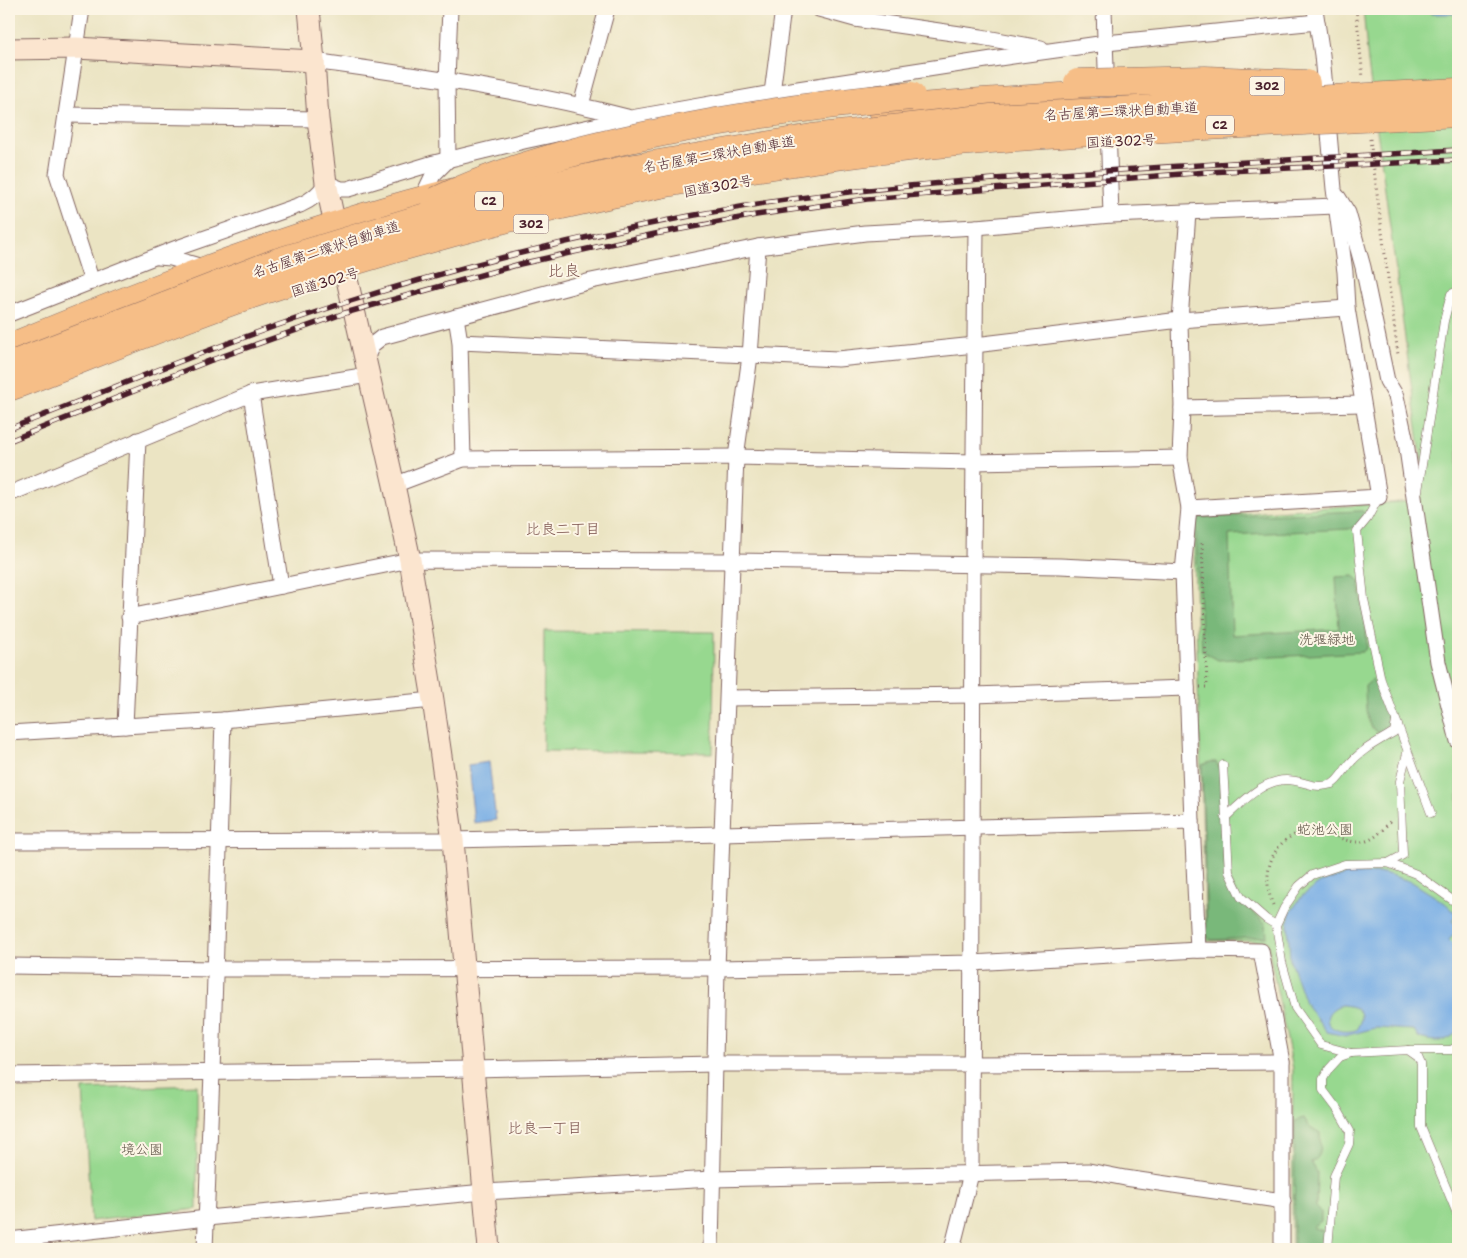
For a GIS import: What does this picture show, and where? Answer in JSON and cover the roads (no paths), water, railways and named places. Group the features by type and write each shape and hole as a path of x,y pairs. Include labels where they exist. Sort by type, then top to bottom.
{"highway":[{"path":"9,348 209,269 335,226 421,200 603,157 744,128 898,108 1077,90 1205,80 1306,84 1458,75"},
{"path":"365,235 492,176 597,146 712,122 842,102 911,96 1077,90"},
{"name":"名古屋第二環状自動車道","path":"9,366 278,262 446,211 638,168 812,138 991,118 1458,92"},
{"name":"名古屋第二環状自動車道","path":"9,387 168,325 330,268 523,215 620,193 720,174 820,158 981,140 1118,130 1458,112"},
{"path":"1331,120 1458,125"},
{"name":"国道302号","path":"9,401 191,328 346,275 524,226 685,191 904,157 1076,144 1458,125"}],"street":[{"path":"82,9 58,174 92,282"},
{"path":"308,9 326,183 410,560 433,700 453,840 489,1249"},
{"path":"421,200 433,175 448,160 447,80 450,9"},
{"path":"582,105 607,9"},
{"path":"772,93 783,9"},
{"path":"819,9 855,19 981,36 1055,50"},
{"path":"1104,9 1111,215"},
{"path":"326,183 341,189 348,189 448,160 524,141 631,118 772,93 1317,13 1347,308 1379,496 1189,508"},
{"path":"9,49 76,48 314,61 447,80 582,105 631,118"},
{"path":"66,115 318,119"},
{"path":"10,315 154,257 300,205 320,193 326,183"},
{"path":"1334,189 1348,213 1363,266 1387,381 1396,396 1406,442 1438,662 1458,741"},
{"path":"367,368 372,345 382,337 591,282 758,247 865,233 976,227 1111,215 1336,206"},
{"path":"1188,213 1180,320 1182,408 1180,458 1189,508 1183,572 1198,950"},
{"path":"952,1249 971,1174 970,1064 976,227"},
{"path":"711,1249 722,834 736,457 750,356 758,247"},
{"path":"154,257 165,256 209,269"},
{"path":"460,342 750,356 838,358 975,345 1180,320 1347,308"},
{"path":"456,317 460,342 463,459"},
{"path":"9,494 251,394 367,368"},
{"path":"251,394 281,586"},
{"path":"1182,408 1362,404"},
{"path":"125,726 138,440"},
{"path":"394,485 463,459 736,457 974,462 1180,458"},
{"path":"129,617 410,560 732,561 1060,566 1183,572"},
{"path":"728,698 1187,688"},
{"path":"9,733 222,720 433,700"},
{"path":"205,1249 222,720"},
{"path":"9,841 453,840 1192,821"},
{"path":"9,966 215,969 718,968 972,963 1198,950 1261,951 1282,1062 1282,1249"},
{"path":"9,1075 715,1064 1282,1062"},
{"path":"9,1240 207,1218 484,1192 712,1179 1089,1171 1283,1201"}],"lane":[{"path":"1415,505 1425,452 1444,321 1451,294 1458,291"},
{"path":"1379,496 1367,519 1357,531 1365,608 1381,680 1431,813"},
{"path":"1225,818 1252,793 1268,785 1285,780 1318,787 1334,783 1351,762 1366,748 1394,732 1396,722"},
{"path":"1388,863 1403,855 1400,780 1407,753"},
{"path":"1223,764 1229,872 1242,897 1266,919 1276,924"},
{"path":"1458,904 1416,874 1388,863 1345,864 1312,876 1299,886 1276,924 1282,962 1295,1008 1321,1045 1351,1052 1451,1050 1458,1046"},
{"path":"1408,1050 1418,1057 1421,1064 1421,1127 1458,1216"},
{"path":"1328,1249 1334,1176 1349,1144 1350,1131 1338,1110 1323,1090 1323,1079 1340,1057 1351,1052"}],"water":[{"path":"1431,9 1458,9 1458,14 1431,14"},
{"path":"489,762 496,820 474,823 468,765"},
{"path":"1384,873 1412,882 1445,903 1457,914 1452,921 1458,926 1458,930 1449,940 1458,949 1458,1031 1449,1038 1440,1041 1430,1040 1419,1038 1414,1030 1375,1028 1345,1036 1327,1032 1305,1003 1290,960 1288,925 1290,913 1302,896 1320,883 1348,874","holes":["1341,1005 1357,1009 1361,1015 1356,1030 1346,1031 1332,1028 1327,1019 1329,1014 1333,1009"]}],"railway":[{"path":"9,429 218,347 344,303 497,259 653,223 758,204 903,186 1151,168 1458,150"},
{"path":"9,441 209,361 345,313 520,264 655,234 756,215 867,199 1207,172 1458,160"}],"district":[{"name":"比良","path":"564,270"},
{"name":"比良二丁目","path":"563,529"},
{"name":"比良一丁目","path":"545,1128"}],"park label":[{"name":"洗堰緑地","path":"1327,639"},
{"name":"蛇池公園","path":"1325,829"},
{"name":"境公園","path":"142,1149"}]}
